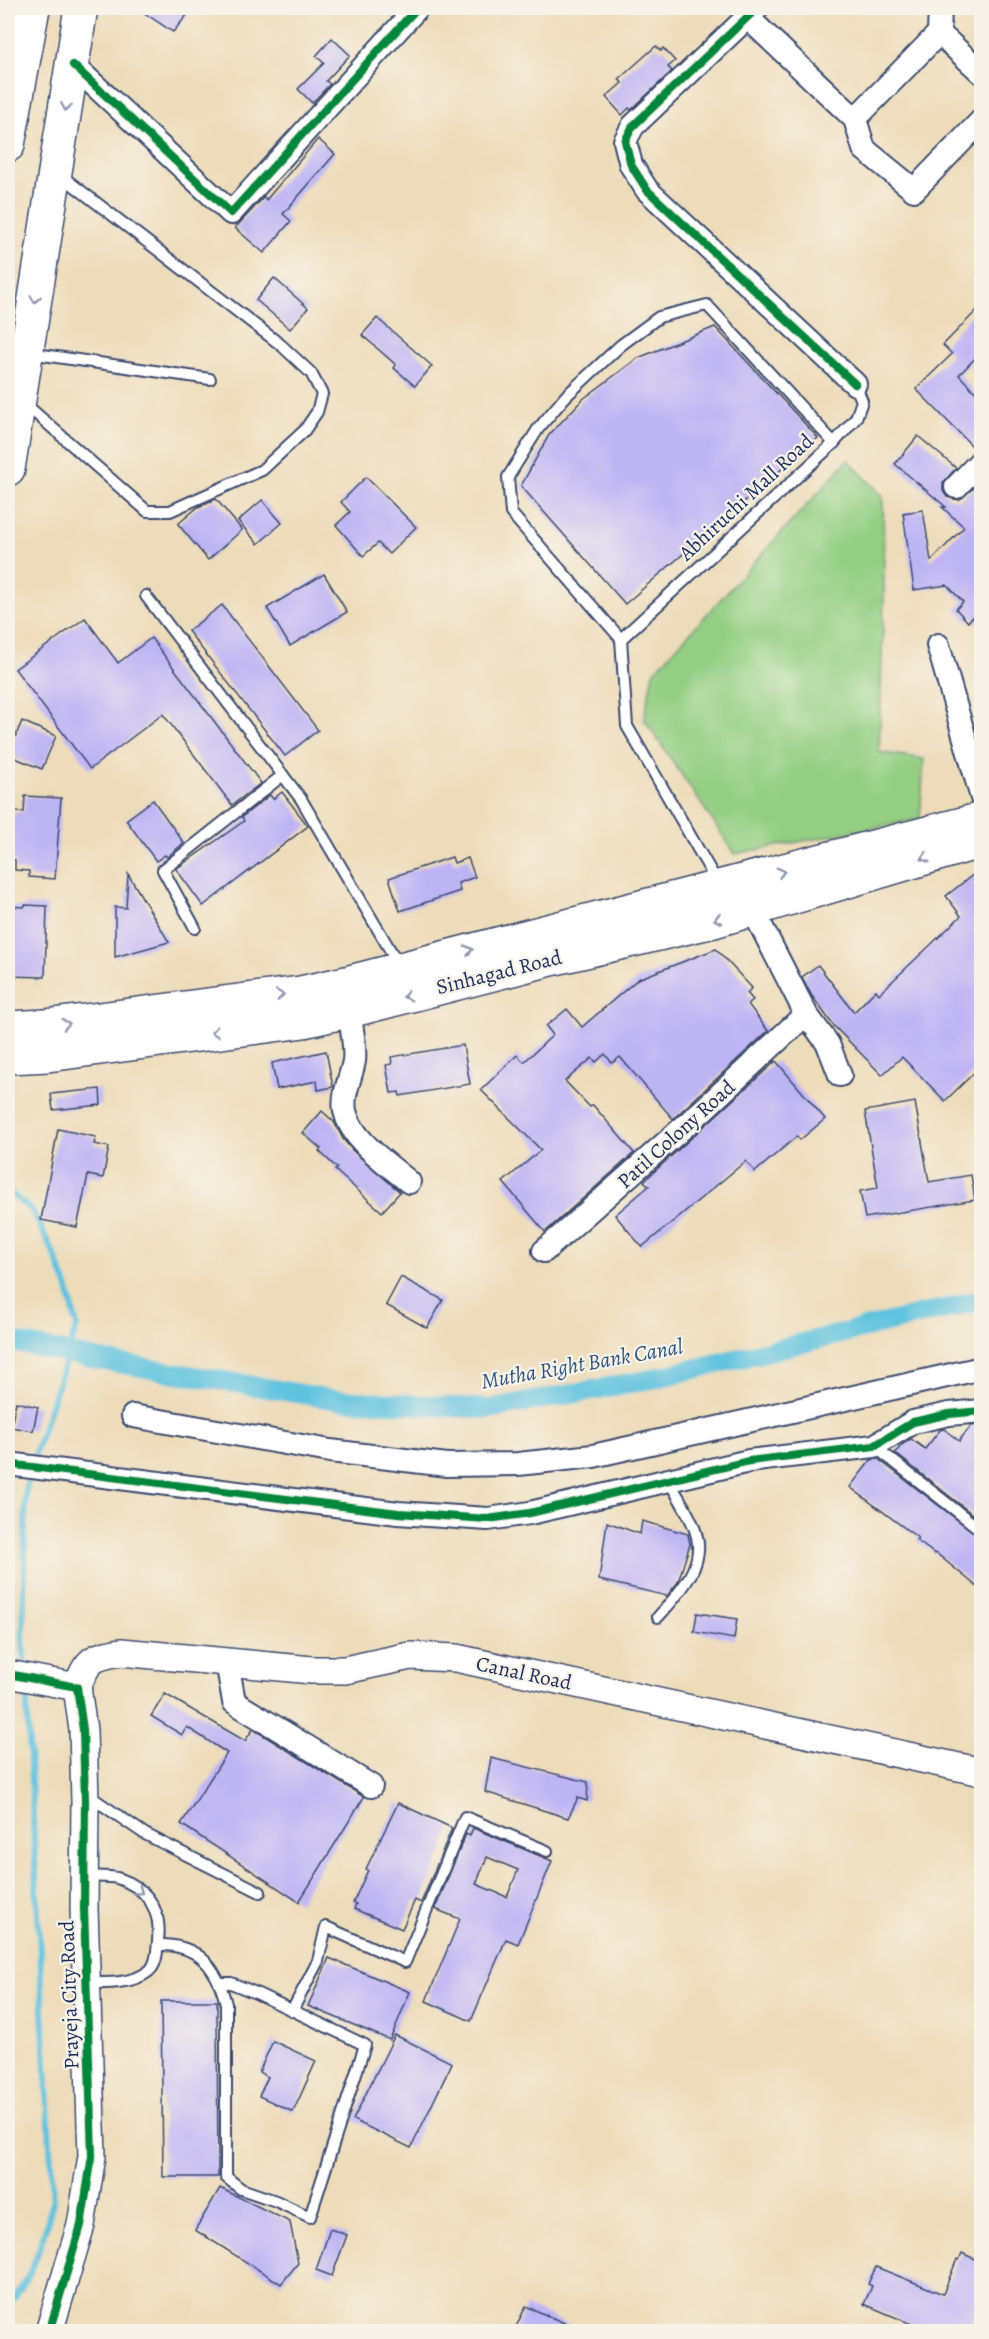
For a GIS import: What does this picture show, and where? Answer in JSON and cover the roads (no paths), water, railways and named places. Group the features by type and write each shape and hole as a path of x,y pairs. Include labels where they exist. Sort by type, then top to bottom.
{"main road":[{"path":"8,145 33,8"},
{"path":"8,469 73,65 75,12"},
{"name":"Sinhagad Road","path":"8,1028 45,1026 300,993 720,888 981,819"},
{"name":"Sinhagad Road","path":"8,1057 48,1055 304,1021 753,910 981,841"}],"street":[{"path":"73,65 231,213 417,8"},
{"path":"855,119 939,33 940,8"},
{"path":"855,384 647,190 631,165 625,141 633,126 752,12 855,119 864,149 914,190 981,120"},
{"path":"939,33 981,73"},
{"path":"956,487 981,460"},
{"path":"938,645 981,798"},
{"path":"753,910 806,1014 828,1044 840,1075"},
{"path":"349,1011 354,1060 347,1084 345,1110 347,1117 350,1125 369,1149 410,1182"},
{"name":"Patil Colony Road","path":"544,1251 704,1109 806,1014"},
{"path":"133,1416 330,1451 447,1465 518,1464 593,1456 981,1368"},
{"path":"12,1465 398,1513 488,1519 530,1513 749,1461 874,1446 913,1422 973,1410 981,1411"},
{"name":"Canal Road","path":"77,1687 86,1665 102,1655 121,1652 312,1670 345,1670 410,1656 456,1658 981,1772"},
{"path":"226,1661 234,1702 371,1786"},
{"path":"8,1674 77,1687"},
{"name":"Prayeja City Road","path":"49,2331 81,2225 92,2156 84,1876 83,1730 77,1687"}],"lane":[{"path":"19,399 147,511 170,511 262,470 304,431 318,412 322,394 311,373 281,345 56,172"},
{"name":"Abhiruchi Mall Road","path":"707,305 834,443 621,639 511,513 508,477 545,420 566,396 621,345 659,317 707,305"},
{"path":"27,353 210,379"},
{"path":"834,443 856,418 862,400 855,384"},
{"path":"146,596 301,799 400,968"},
{"path":"621,639 627,726 720,888"},
{"path":"195,928 163,870 283,775"},
{"path":"874,1446 981,1531"},
{"path":"658,1617 686,1583 693,1570 699,1545 695,1530 668,1479"},
{"path":"85,1793 145,1834 260,1892"},
{"path":"292,2011 318,1961 326,1927 405,1962 465,1816 547,1851"},
{"path":"84,1876 116,1878 136,1887 149,1899 158,1913 160,1928 156,1958 150,1970 136,1978 112,1983 87,1982"},
{"path":"158,1945 190,1949 206,1961 221,1983 226,2004 226,2177 241,2189 276,2201 310,2217 365,2045 231,1983 221,1983"}],"waterway":[{"path":"8,1191 33,1212 55,1256 68,1289 77,1326 32,1463"},
{"name":"Mutha Right Bank Canal","path":"8,1341 110,1362 338,1400 489,1409 652,1379 982,1300"},
{"path":"25,1672 23,1637 26,1489 30,1473"},
{"path":"8,2305 31,2270 53,2202 26,1685"}]}
